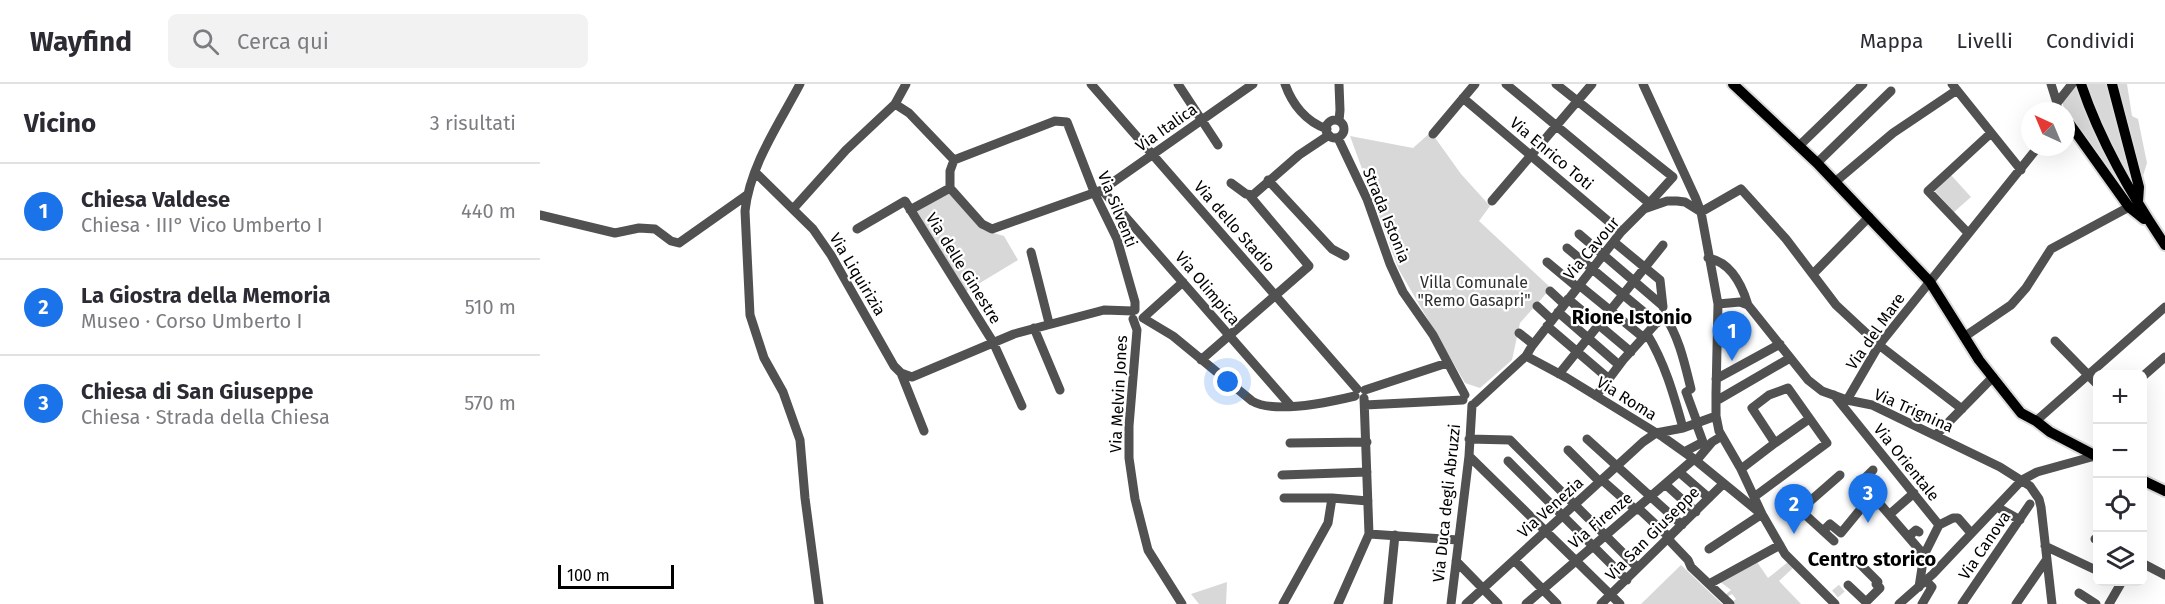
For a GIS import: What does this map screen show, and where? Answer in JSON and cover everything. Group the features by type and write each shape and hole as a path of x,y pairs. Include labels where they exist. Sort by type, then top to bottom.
{"main road":[{"path":"1733,84 1817,163 1930,282 1964,337 2021,413 2050,432 2093,454"},
{"path":"2112,84 2139,187 2133,204"},
{"path":"2082,87 2133,204"},
{"path":"2075,131 2165,244"},
{"path":"2147,482 2165,491"}],"street":[{"path":"800,84 759,160 747,195 745,211 750,315 764,358 783,392 800,440 819,604"},
{"path":"793,209 846,150 895,104 906,84"},
{"name":"Via dello Stadio","path":"1091,84 1361,396"},
{"path":"1178,84 1218,145"},
{"name":"Via Italica","path":"950,188 982,224 992,230 1099,192 1253,84"},
{"path":"1285,84 1293,103 1300,111 1331,134 1342,135 1343,124 1339,121"},
{"path":"1339,84 1339,121"},
{"path":"1433,134 1475,84"},
{"path":"1506,84 1647,206 1673,177 1556,84"},
{"path":"1492,201 1592,84"},
{"path":"1642,84 1701,212 1718,304 1716,416 1722,436 1741,469 1761,514 1785,554 1831,600"},
{"path":"1799,146 1863,84"},
{"path":"2051,84 2056,102"},
{"path":"2060,102 2072,84"},
{"path":"1835,182 1893,133 1954,87 2021,170"},
{"path":"1817,163 1891,91"},
{"name":"Via Enrico Toti","path":"1463,98 1532,154 1621,232"},
{"path":"895,104 909,112 954,160 950,171 950,188"},
{"name":"Via Silventi","path":"954,160 1055,121 1067,122 1099,192 1117,239 1135,313"},
{"path":"1331,134 1329,123 1339,121"},
{"path":"1968,234 1928,191 1991,133"},
{"path":"1250,195 1253,195 1268,180 1316,142 1331,134"},
{"name":"Strada Istonia","path":"1331,134 1367,199 1390,264 1403,292 1433,335 1469,401"},
{"name":"Via del Mare","path":"1847,400 1879,345 2031,156"},
{"name":"Via Liquirizia","path":"755,172 813,229 831,255 894,366 902,373 924,431"},
{"path":"1268,180 1332,249 1345,256"},
{"path":"1201,360 1309,266 1250,195 1231,183"},
{"name":"Via delle Ginestre","path":"910,210 950,188"},
{"path":"1701,212 1741,189 1786,239 1836,305 1879,345 1962,409"},
{"name":"Via Olimpica","path":"1099,192 1183,282 1290,405"},
{"path":"540,215 615,233 639,228 655,229 671,241 680,243 747,195"},
{"name":"Via delle Ginestre","path":"857,229 905,201 993,342 1022,406"},
{"name":"Via Cavour","path":"1526,356 1552,319 1621,232 1647,206 1677,201 1685,202 1701,212"},
{"path":"1964,337 2011,305 2026,288 2051,249 2133,204"},
{"path":"1813,274 1869,217"},
{"path":"1579,234 1663,310 1684,362 1691,389 1686,392 1706,444"},
{"path":"1596,396 1619,365 1657,323 1663,310 1660,280 1614,242"},
{"path":"1559,374 1664,245"},
{"path":"1567,248 1657,323"},
{"path":"1031,252 1049,323"},
{"name":"Via Trignina","path":"1708,258 1716,259 1725,265 1743,290 1748,305 1808,380 1822,392 1872,405 2022,480"},
{"path":"1547,262 1645,336 1656,349 1670,382 1683,428"},
{"path":"1135,313 1183,282"},
{"path":"1550,291 1599,324 1631,351"},
{"path":"1718,304 1740,302 1748,305"},
{"path":"1537,306 1552,319 1577,352 1609,379"},
{"path":"2036,421 2165,307"},
{"path":"902,373 912,377 993,342 1049,323 1104,310 1135,313 1173,336 1263,406 1321,404 1361,396 1447,363"},
{"name":"Via Melvin Jones","path":"1135,313 1137,330 1129,426 1129,458 1135,499 1148,550 1182,604"},
{"path":"1552,319 1588,338 1619,365"},
{"path":"1034,328 1060,390"},
{"path":"1519,333 1533,344"},
{"path":"2055,341 2093,381"},
{"path":"1716,379 1780,344"},
{"path":"1361,396 1469,401 1526,356"},
{"name":"Via Roma","path":"1526,356 1656,433 1695,460 1761,514"},
{"path":"2147,373 2165,357"},
{"path":"1716,401 1790,358"},
{"path":"1936,435 1993,377"},
{"path":"1775,442 1752,408 1769,395 1808,380"},
{"path":"1754,497 1827,443 1788,388"},
{"name":"Via Orientale","path":"1834,395 1938,525 1924,555 1922,584 1932,587 1922,604"},
{"path":"1338,604 1369,534 1367,442 1361,396"},
{"name":"Via Duca degli Abruzzi","path":"1451,604 1469,456 1469,401"},
{"path":"1656,433 1683,428 1716,416"},
{"path":"1741,469 1809,419"},
{"name":"Via Venezia","path":"1467,604 1574,504 1656,433"},
{"path":"1684,452 1722,436"},
{"path":"1469,439 1510,440 1637,567"},
{"path":"1587,439 1682,525"},
{"path":"1290,443 1367,442"},
{"name":"Via Firenze","path":"1526,604 1695,460 1706,444"},
{"path":"1568,450 1669,538 1688,560 1691,567 1730,604"},
{"path":"1880,451 1883,461 1861,482 1890,514 1914,534 1924,555"},
{"path":"1469,456 1620,604"},
{"path":"1899,604 1922,584 2022,480 2037,472 2093,457"},
{"path":"1508,461 1627,580"},
{"path":"1282,475 1367,472"},
{"path":"1679,472 1709,498"},
{"path":"1834,541 1799,510 1840,475"},
{"path":"2022,480 2039,498 2052,604"},
{"path":"1665,484 1696,512"},
{"name":"Via San Giuseppe","path":"1601,604 1723,484"},
{"path":"1890,514 1914,493"},
{"path":"1823,531 1830,524 1841,533 1873,494"},
{"path":"1284,498 1368,501"},
{"path":"1283,604 1328,523 1332,498"},
{"name":"Via Canova","path":"1962,604 2030,504"},
{"path":"1997,507 2020,520"},
{"path":"1709,549 1761,514"},
{"path":"1938,525 1958,518 1971,533"},
{"path":"1369,534 1458,540"},
{"path":"1388,604 1395,535"},
{"path":"1709,584 1780,545"},
{"path":"2045,546 2093,569"},
{"path":"2016,604 2047,559"},
{"path":"1514,560 1557,604"},
{"path":"1456,561 1498,604"},
{"path":"1848,585 1866,602 1880,588 1876,584 1878,582 1858,562"},
{"path":"2147,566 2165,575"},
{"path":"2109,604 2119,586"},
{"path":"1453,588 1467,604"},
{"path":"2079,593 2096,604"}],"green space":[{"path":"2127,84 2132,116 2138,119 2147,163 2142,179 2119,189 2075,128 2075,102 2062,102 2073,86"},
{"name":"Villa Comunale \"Remo Gasapri\"","path":"1431,132 1461,174 1490,206 1479,221 1551,288 1520,323 1512,360 1480,388 1465,383 1399,270 1350,136 1413,148"},
{"path":"1951,175 1971,197 1954,212 1935,191"},
{"path":"949,191 983,230 1004,236 1018,260 965,292 916,211"},
{"path":"1757,562 1768,578 1788,562 1793,568 1779,581 1801,604 1734,604 1732,602 1736,599 1732,594 1727,597 1725,595 1731,590 1719,581"},
{"path":"1681,565 1722,604 1641,604"},
{"path":"1227,582 1226,604 1199,604 1191,594"}],"tunnel":[{"path":"1835,594 1842,588"}],"place":[{"name":"Chiesa Valdese","path":"1732,361"},
{"name":"Chiesa di San Giuseppe","path":"1868,523"},
{"name":"La Giostra della Memoria","path":"1794,534"}],"district":[{"name":"Rione Istonio","path":"1632,317"},
{"name":"Centro storico","path":"1872,559"}]}
